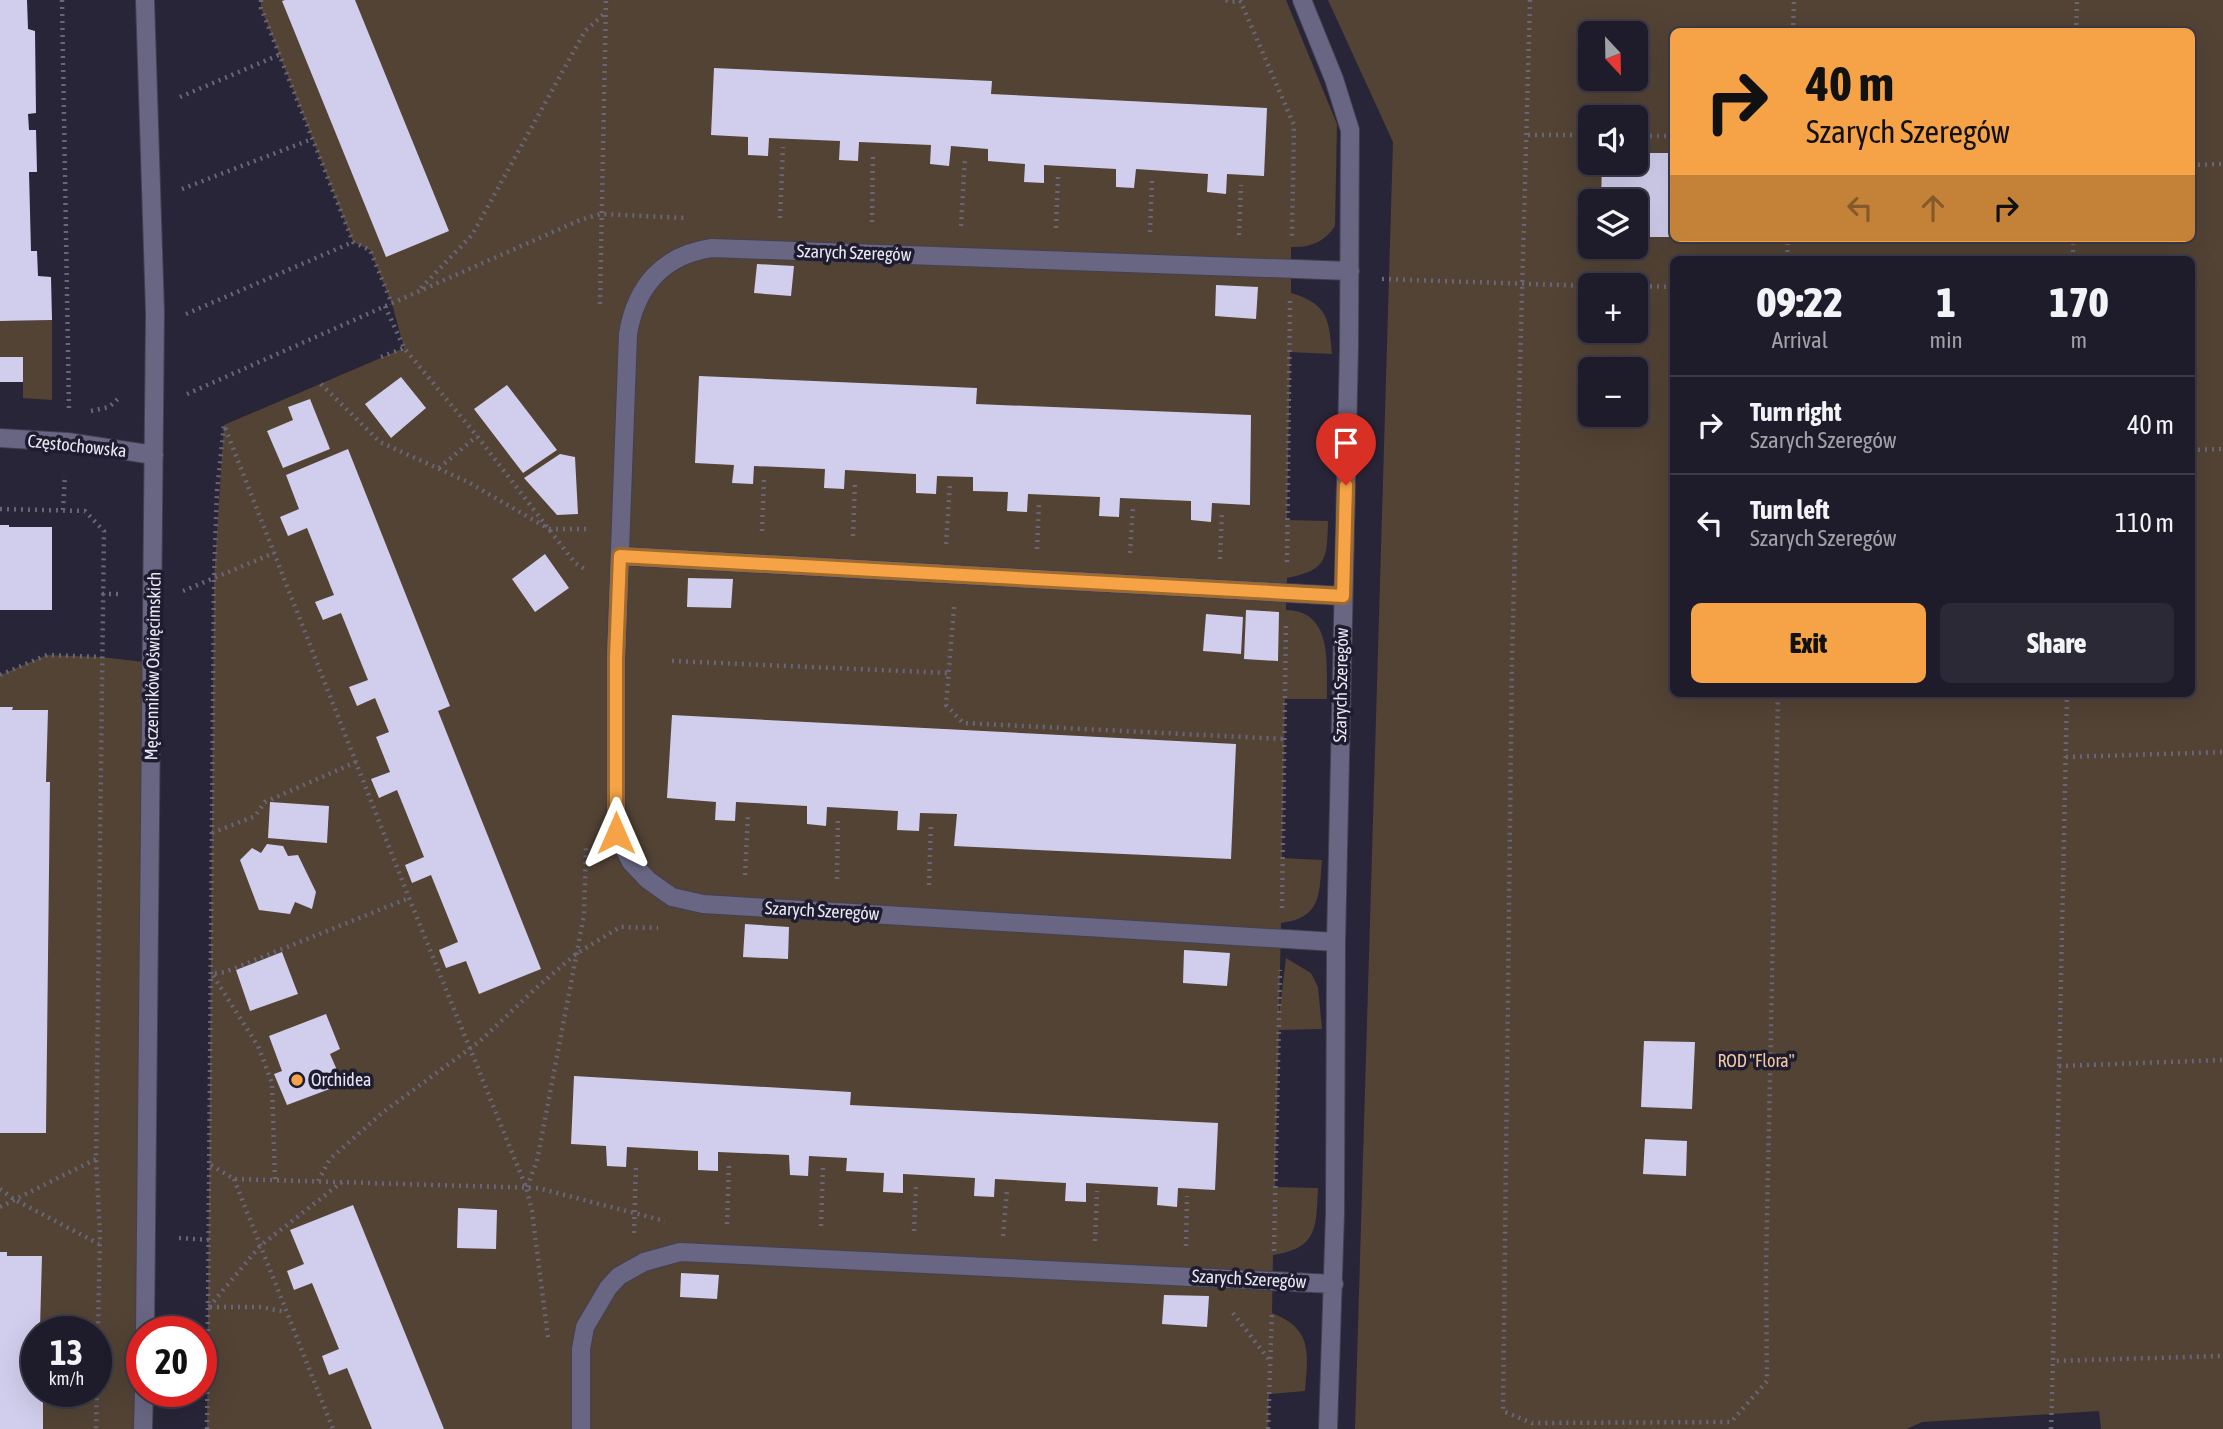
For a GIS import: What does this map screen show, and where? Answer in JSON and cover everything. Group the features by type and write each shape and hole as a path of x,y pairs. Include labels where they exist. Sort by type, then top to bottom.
{"street":[{"name":"Męczenników Oświęcimskich","path":"145,0 155,312 145,1316"},
{"name":"Szarych Szeregów","path":"1301,0 1334,79 1350,130 1336,942 1334,1284 1328,1429"},
{"name":"Szarych Szeregów","path":"1336,942 744,907 695,903 672,897 631,862 616,833 616,658 628,334 632,310 653,277 686,255 712,248 1290,270 1349,275"},
{"name":"Częstochowska","path":"0,438 67,442 154,455"},
{"path":"620,556 1343,596"},
{"name":"Szarych Szeregów","path":"581,1429 581,1349 585,1327 590,1318 608,1288 619,1276 644,1262 680,1252 1334,1284"},
{"path":"144,1407 144,1429"}],"path":[{"path":"62,0 69,414"},
{"path":"261,0 261,8 353,242 370,250 392,304"},
{"path":"600,306 606,0"},
{"path":"1226,0 1240,1 1294,125 1281,938 1268,1429"},
{"path":"1531,0 1512,657 1503,1411 1532,1423 1731,1422 1767,1381 1766,1254 1778,697"},
{"path":"1793,28 1794,0"},
{"path":"2076,28 2077,0"},
{"path":"418,291 472,236 585,31 606,12"},
{"path":"179,97 279,55"},
{"path":"1528,135 1578,135"},
{"path":"1648,136 1670,136"},
{"path":"181,189 312,139"},
{"path":"780,222 783,147"},
{"path":"872,227 873,152"},
{"path":"961,231 965,158"},
{"path":"2195,165 2223,164"},
{"path":"1056,236 1058,176"},
{"path":"1150,240 1152,180"},
{"path":"1238,243 1241,185"},
{"path":"155,312 184,314 353,242"},
{"path":"1349,275 1578,286"},
{"path":"1648,286 1670,287"},
{"path":"385,306 404,348 477,436 575,563 593,575"},
{"path":"381,358 404,348"},
{"path":"321,384 380,442 439,468 549,529 594,528 594,540"},
{"path":"83,412 109,407 119,400 122,393"},
{"path":"207,1429 214,579 217,491 224,425 526,1188 532,1211 548,1339"},
{"path":"439,468 477,436"},
{"path":"2195,450 2223,449"},
{"path":"761,542 764,477"},
{"path":"852,547 855,484"},
{"path":"946,552 950,484"},
{"path":"1037,556 1039,503"},
{"path":"1130,561 1133,507"},
{"path":"0,509 85,510 104,531 96,1159 99,1244 96,1429"},
{"path":"1220,566 1222,512"},
{"path":"102,594 183,592 274,553"},
{"path":"957,575 946,705 963,723 1284,739"},
{"path":"0,675 47,655 101,657"},
{"path":"672,661 949,673"},
{"path":"2050,1429 2067,697"},
{"path":"2066,757 2223,752"},
{"path":"212,833 255,816 265,802 356,762"},
{"path":"744,907 748,813"},
{"path":"836,891 838,817"},
{"path":"917,889 930,885 931,823"},
{"path":"526,1188 537,1161 583,915 586,842"},
{"path":"212,974 225,972 409,898"},
{"path":"317,1181 330,1159 382,1112 470,1048 576,954 620,926 671,929"},
{"path":"212,974 258,1046 272,1083 275,1179"},
{"path":"2059,1066 2223,1060"},
{"path":"0,1207 96,1159"},
{"path":"726,1228 729,1162"},
{"path":"211,1165 234,1180 538,1188 673,1222"},
{"path":"821,1234 823,1166"},
{"path":"234,1180 333,1429"},
{"path":"209,1307 260,1246 342,1181"},
{"path":"914,1238 916,1184"},
{"path":"0,1189 99,1244"},
{"path":"1002,1243 1007,1189"},
{"path":"1095,1249 1097,1191"},
{"path":"1186,1254 1187,1196"},
{"path":"1224,1278 1225,1302 1270,1362"},
{"path":"209,1307 260,1307 286,1311"},
{"path":"2053,1361 2223,1356"}],"green space":[{"path":"261,0 1286,0 1337,124 1335,226 1316,243 1291,247 1291,293 1313,302 1324,314 1330,331 1332,354 1290,352 1287,520 1328,521 1327,545 1322,561 1310,571 1287,578 1286,610 1302,613 1313,620 1320,630 1326,656 1327,699 1285,699 1282,858 1322,860 1319,894 1311,910 1304,916 1281,923 1279,1016 1286,958 1311,973 1318,987 1322,1029 1279,1030 1275,1187 1318,1188 1312,1234 1299,1247 1273,1255 1272,1313 1285,1319 1301,1335 1307,1354 1307,1365 1305,1391 1269,1394 1268,1429 207,1429 207,1407 217,1407 217,1316 208,1316 214,579 224,425 404,348 392,304 370,250 353,242 261,8"},
{"name":"ROD \"Flora\"","path":"1328,0 2223,0 2223,1429 2101,1429 2099,1411 1922,1422 1907,1429 1355,1429 1393,142"},
{"path":"52,320 52,400 23,398 23,357 0,357 0,321"},
{"path":"47,655 101,657 152,663 142,1316 126,1316 126,1407 143,1407 143,1429 0,1429 0,675"}],"building":[{"path":"0,0 27,0 28,29 35,31 36,113 28,114 29,130 36,130 37,172 29,172 31,251 37,251 38,276 51,277 52,320 0,321"},
{"path":"355,0 449,231 386,257 282,1"},
{"path":"714,68 992,81 991,94 1267,108 1264,176 1227,174 1226,194 1207,192 1208,174 1136,169 1134,188 1116,187 1116,169 1044,165 1044,183 1024,182 1025,164 988,161 988,149 951,146 949,166 930,164 931,145 859,142 858,161 839,160 840,141 769,138 768,156 748,155 748,137 711,135"},
{"path":"1648,153 1670,153 1670,237 1648,237 1648,189 1601,189 1602,175 1648,175"},
{"path":"757,264 794,266 791,296 754,293"},
{"path":"1216,285 1258,287 1256,319 1215,316"},
{"path":"0,357 23,357 23,382 0,382"},
{"path":"699,376 977,388 976,404 1251,415 1250,505 1212,503 1211,522 1191,520 1191,501 1120,498 1119,517 1099,516 1100,497 1028,494 1027,512 1007,511 1008,492 973,491 973,477 937,476 936,494 916,493 916,474 845,470 844,489 824,488 825,469 754,466 753,484 732,483 734,465 695,463"},
{"path":"401,377 426,408 391,438 365,404"},
{"path":"507,385 557,450 523,473 474,409"},
{"path":"310,399 330,449 283,468 267,431 293,420 288,407"},
{"path":"348,449 450,706 438,711 541,969 479,994 466,961 446,968 439,950 458,942 431,875 412,883 405,865 424,857 397,790 379,798 371,779 390,772 376,737 389,732 375,698 357,706 349,687 368,680 341,613 323,620 315,602 334,595 307,528 288,536 280,517 299,509 286,475"},
{"path":"560,454 575,457 578,514 557,515 524,478"},
{"path":"0,525 52,527 52,610 0,610"},
{"path":"545,554 569,588 535,612 512,579"},
{"path":"688,578 733,579 731,608 687,607"},
{"path":"1246,610 1279,612 1278,661 1244,659"},
{"path":"1206,614 1243,617 1241,654 1203,651"},
{"path":"0,707 13,707 12,710 48,710 46,782 50,782 46,1133 0,1133"},
{"path":"672,715 1236,744 1231,859 954,846 957,814 920,813 919,831 897,830 898,811 827,807 826,826 807,824 807,806 736,802 735,821 715,820 716,802 667,798"},
{"path":"270,802 329,806 327,843 268,838"},
{"path":"267,844 283,846 288,856 298,855 316,892 312,909 295,902 290,914 259,910 240,860 252,848 261,853"},
{"path":"745,924 789,927 788,959 743,957"},
{"path":"1184,950 1230,953 1227,986 1183,983"},
{"path":"282,952 298,994 250,1011 236,970"},
{"path":"326,1014 340,1049 330,1054 343,1084 287,1105 274,1074 282,1071 269,1036"},
{"path":"1644,1041 1695,1042 1692,1109 1641,1107"},
{"path":"574,1076 851,1092 850,1105 1218,1123 1215,1190 1178,1188 1177,1207 1157,1205 1158,1187 1086,1183 1086,1202 1065,1201 1066,1183 995,1179 994,1197 974,1196 975,1178 903,1174 903,1193 883,1192 884,1173 846,1171 847,1158 809,1156 808,1176 790,1175 789,1155 718,1152 718,1171 698,1170 698,1151 627,1147 626,1167 607,1166 606,1146 571,1144"},
{"path":"1645,1139 1687,1141 1686,1176 1643,1174"},
{"path":"353,1205 444,1429 372,1429 347,1368 329,1375 322,1356 339,1349 312,1283 294,1290 287,1271 304,1264 290,1230"},
{"path":"458,1208 497,1210 496,1249 457,1248"},
{"path":"0,1252 7,1252 7,1256 42,1256 40,1316 21,1316 21,1407 43,1407 43,1429 0,1429"},
{"path":"681,1273 719,1275 717,1299 680,1297"},
{"path":"1164,1295 1209,1296 1207,1327 1162,1324"}],"place":[{"name":"Orchidea","path":"297,1080"}],"route":[{"path":"616,833 616,658 620,556 1343,596 1346,485"}]}
